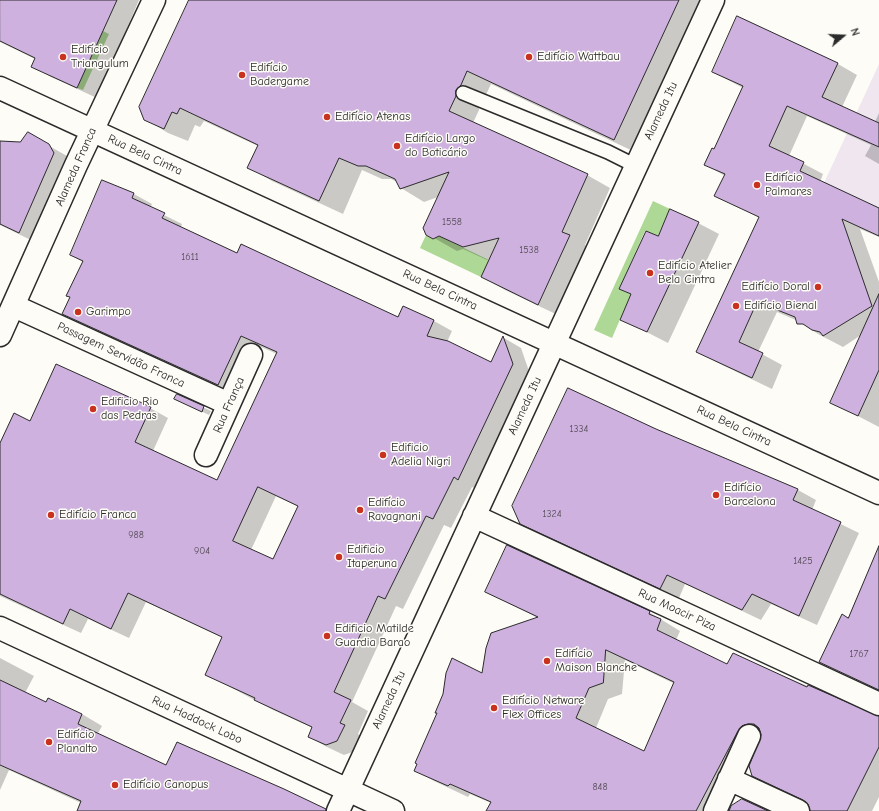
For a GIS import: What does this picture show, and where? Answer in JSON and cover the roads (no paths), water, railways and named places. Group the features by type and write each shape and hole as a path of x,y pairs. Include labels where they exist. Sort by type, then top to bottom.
{"street":[{"name":"Alameda Franca","path":"0,335 92,131 154,0"},
{"name":"Alameda Itu","path":"338,811 712,0"},
{"name":"Rua Bela Cintra","path":"0,88 879,493"},
{"name":"Passagem Servidão Franca","path":"14,306 229,404"},
{"name":"Rua França","path":"206,455 251,355"},
{"name":"Rua Moacir Piza","path":"474,516 879,704"},
{"name":"Rua Haddock Lobo","path":"0,628 393,811"},
{"path":"715,811 749,736"},
{"path":"729,779 798,811"}],"lane":[{"path":"463,93 608,152 636,166"}],"place":[{"name":"Edifício Triangulum","path":"63,57"},
{"name":"Edifício Wattbau","path":"529,57"},
{"name":"Edifício Badergame","path":"242,75"},
{"name":"Edifício Atenas","path":"327,117"},
{"name":"Edifício Largo do Boticário","path":"397,146"},
{"name":"Edifício Palmares","path":"757,185"},
{"name":"Edifício Atelier Bela Cintra","path":"650,273"},
{"name":"Edifício Doral","path":"818,287"},
{"name":"Edifício Bienal","path":"736,306"},
{"name":"Garimpo","path":"78,312"},
{"name":"Edificio Rio das Pedras","path":"93,409"},
{"name":"Edificio Adelia Nigri","path":"383,455"},
{"name":"Edifício Barcelona","path":"716,495"},
{"name":"Edifício Ravagnani","path":"360,510"},
{"name":"Edifício Franca","path":"51,515"},
{"name":"Edificio Itaperuna","path":"339,557"},
{"name":"Edificio Matilde Guardia Barao","path":"327,636"},
{"name":"Edifício Maison Blanche","path":"547,661"},
{"name":"Edifício Netware Flex Offices","path":"494,708"},
{"name":"Edifício Planalto","path":"49,742"},
{"name":"Edifício Canopus","path":"115,785"}]}
